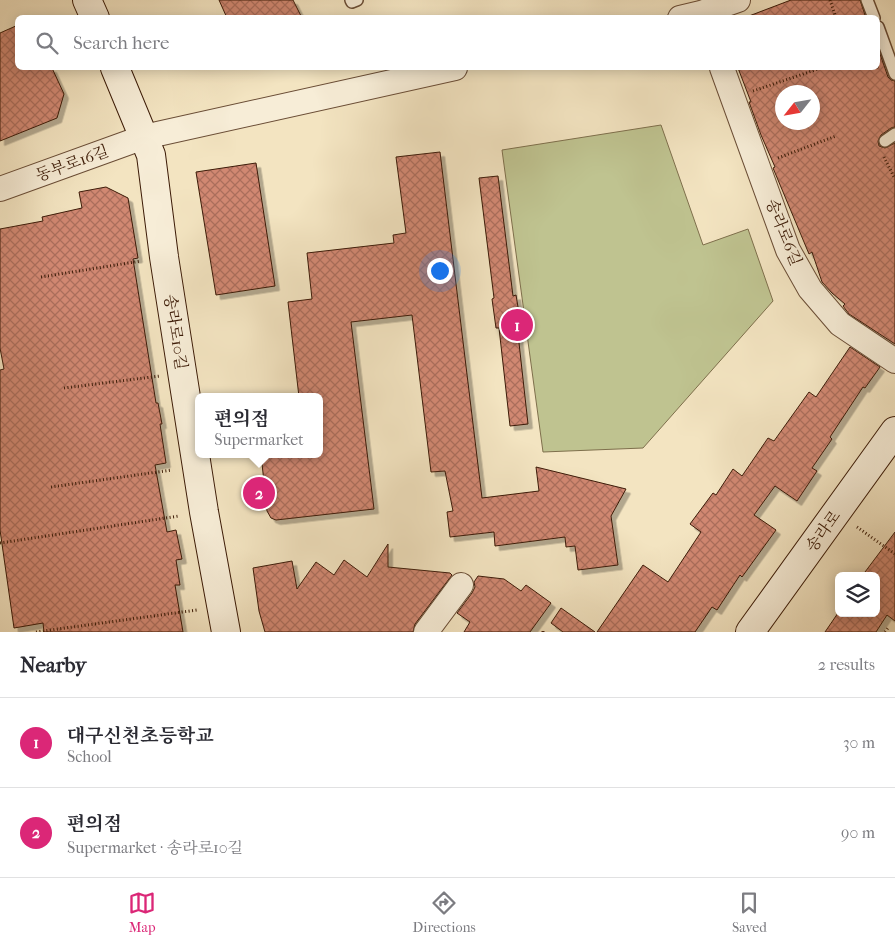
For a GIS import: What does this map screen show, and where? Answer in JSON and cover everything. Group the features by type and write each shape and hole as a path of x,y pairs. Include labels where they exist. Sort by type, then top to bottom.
{"street":[{"path":"87,0 93,15"},
{"path":"695,12 738,0"},
{"name":"송라로10길","path":"116,70 151,155 164,257 195,448"},
{"name":"동부로16길","path":"0,189 144,137 446,70"},
{"name":"송라로6길","path":"723,70 788,250 810,289 840,324 895,361"},
{"name":"송라로","path":"750,632 895,430"},
{"name":"송라로10길","path":"197,458 223,620"},
{"path":"426,632 461,585"}],"lane":[{"path":"351,0 352,2 358,0"},
{"path":"867,0 873,15"},
{"path":"880,33 895,74"}],"path":[{"path":"830,0 835,15"},
{"path":"733,97 815,70"},
{"path":"758,166 836,136"},
{"path":"41,277 164,257"},
{"path":"64,388 183,374"},
{"path":"51,487 198,467"},
{"path":"0,543 204,512"},
{"path":"836,512 895,554"},
{"path":"36,632 223,620"}],"green space":[{"path":"661,125 703,245 748,229 773,301 643,448 543,452 502,150"}],"building":[{"path":"219,0 293,0 300,15 226,15"},
{"path":"791,0 860,0 865,15 752,15"},
{"path":"15,26 15,70 53,70 64,94 57,118 0,141 0,33"},
{"path":"880,54 888,77 895,81 895,127 881,135 878,141 879,146 885,148 895,143 895,344 849,314 843,306 845,304 822,282 812,252 809,254 773,168 775,167 749,102 751,102 739,70 880,70"},
{"path":"440,152 482,498 539,491 536,467 626,489 611,516 618,565 578,570 575,546 566,547 565,537 495,546 494,532 450,537 447,512 453,511 445,471 431,472 412,315 351,322 374,509 276,520 271,518 267,511 261,458 323,458 323,393 299,393 288,302 312,299 307,253 394,243 393,235 406,233 396,157"},
{"path":"256,163 275,286 216,295 196,172"},
{"path":"498,176 513,296 516,295 521,325 517,325 528,424 510,426 499,328 496,328 492,299 494,298 479,178"},
{"path":"106,187 128,198 138,258 133,259 156,403 158,403 162,424 160,424 166,463 155,465 167,532 176,530 182,559 176,560 180,585 175,585 183,632 44,632 43,623 14,628 0,530 0,370 4,369 0,348 0,229 43,221 42,217 82,208 79,192"},
{"path":"850,347 880,367 865,388 863,387 830,437 832,439 812,468 817,471 797,501 775,486 754,515 776,530 742,577 740,575 717,610 712,607 695,632 597,632 643,565 668,582 701,532 690,524 713,493 716,495 733,469 742,476 768,438 774,441 809,392 816,397"},
{"path":"895,532 895,621 887,615 876,632 825,632 835,617 880,617 880,572 865,572"},
{"path":"388,544 388,567 450,573 452,575 415,624 413,632 265,632 259,611 253,568 292,561 297,589 316,562 334,575 344,560 367,577"},
{"path":"478,576 504,579 521,591 526,585 551,603 530,632 464,632 470,622 457,613 472,593 475,587 474,582"},
{"path":"561,608 595,632 563,632 551,623"}],"place":[{"name":"대구신천초등학교","path":"517,325"},
{"name":"편의점","path":"259,493"}]}
